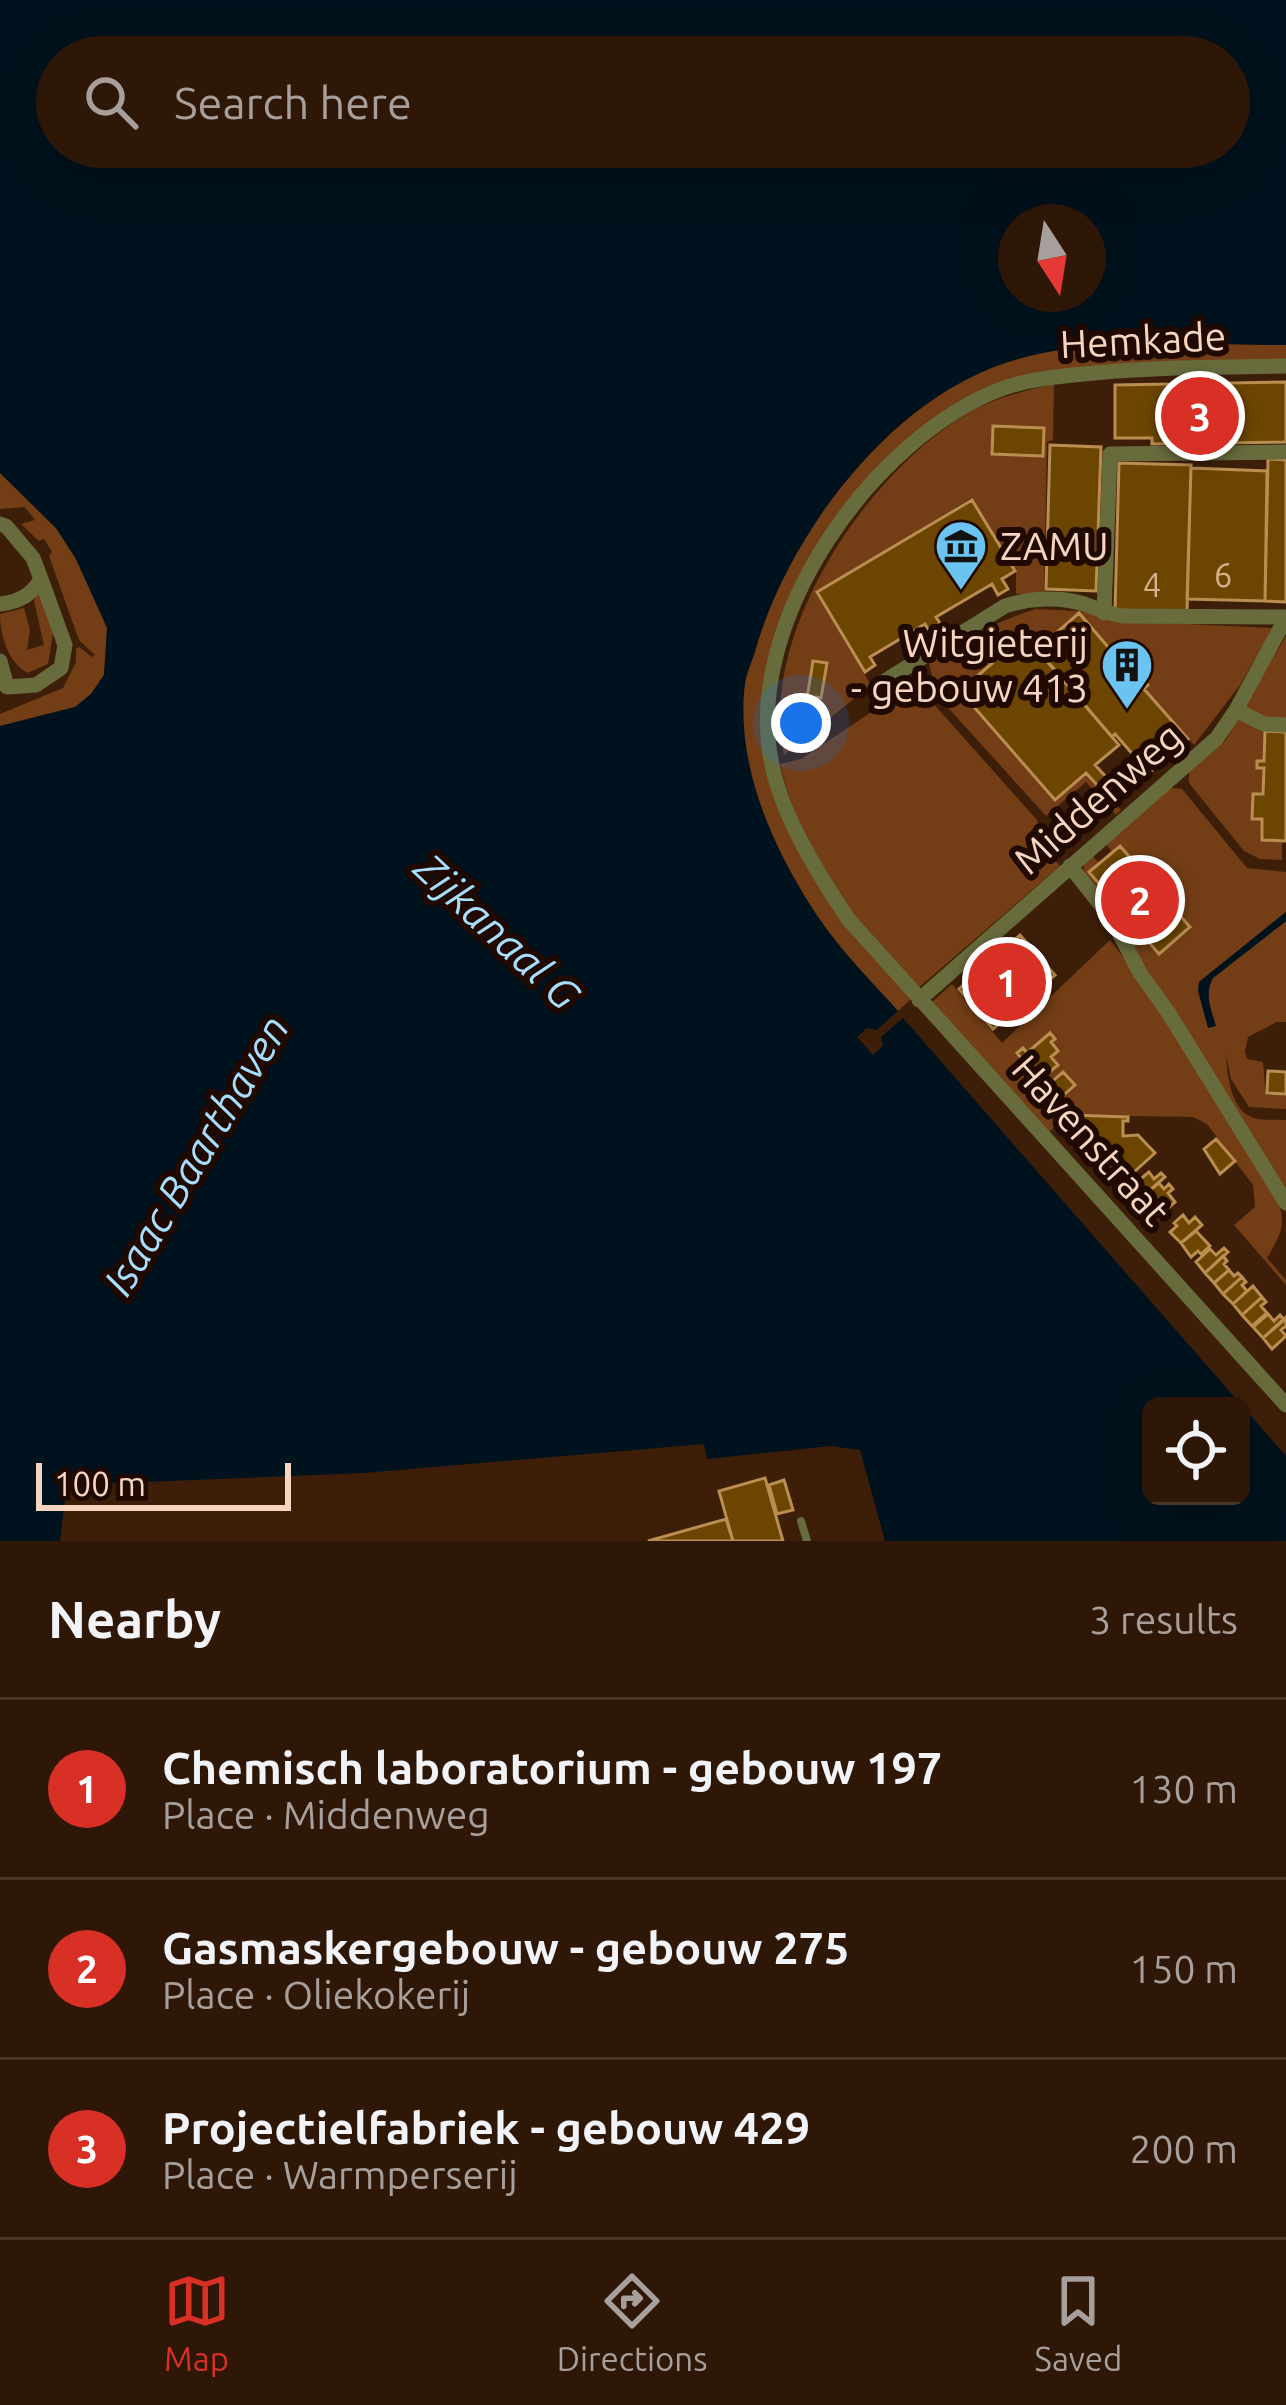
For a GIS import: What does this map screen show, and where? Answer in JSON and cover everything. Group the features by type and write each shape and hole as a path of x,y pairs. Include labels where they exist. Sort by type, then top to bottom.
{"street":[{"name":"Hemkade","path":"1005,388 1121,370 1286,366"},
{"name":"Havenstraat","path":"1005,388 953,413 916,439 884,469 824,544 795,601 772,668 767,727 772,766 821,879 849,920 1286,1405"},
{"path":"1104,613 1110,454 1286,452"},
{"path":"0,524 32,558 65,645 61,668 36,686 5,694 0,661"},
{"path":"0,604 34,591 41,579"},
{"path":"875,686 1005,606 1028,598 1079,602 1122,616 1286,617"},
{"name":"Middenweg","path":"919,1000 1217,738 1286,617"},
{"path":"1236,710 1264,724 1286,725"},
{"path":"1070,866 1112,919 1140,973 1286,1203"}],"lane":[{"path":"801,1521 807,1541"}],"shaded area":[{"path":"1286,345 1286,363 1080,370 960,403 824,542 763,705 802,848 911,999 898,1011 835,940 800,889 770,830 749,767 742,704 747,674 769,609 800,548 824,510 882,442 927,404 978,374 1072,348"},
{"path":"1054,384 1053,440 1047,442 1044,594 1016,594 1016,571 971,498 816,593 871,685 784,755 780,708 787,659 804,610 858,516 929,441 967,414 998,399"},
{"path":"0,473 56,528 108,627 104,675 91,694 76,707 0,726 0,714 63,688 76,662 76,649 95,655 79,640 49,556 52,552 44,539 39,541 21,524 35,520 25,507 0,509"},
{"path":"39,590 53,633 48,664 27,673 6,647 0,614 24,608 30,630 27,650 44,645 34,601"},
{"path":"1036,609 1079,611 1121,621 1273,628 1240,685 1194,745 1145,689 1148,684 1141,676 1137,679 1080,613 1038,648 1024,635 961,691 1055,800 1087,772 1121,810 1116,815 1086,782 1046,816 943,702 929,662 981,631"},
{"path":"1286,636 1286,721 1263,719 1244,708"},
{"path":"915,683 1037,820 1030,832 1060,866 917,989 834,889 811,849 780,764 801,759"},
{"path":"1238,719 1264,729 1264,761 1257,762 1257,768 1263,768 1263,793 1252,794 1252,819 1262,820 1262,841 1282,842 1282,860 1260,859 1244,851 1189,783 1189,771 1226,740"},
{"path":"1171,788 1182,789 1247,868 1286,872 1286,912 1199,982 1215,1025 1208,995 1213,978 1286,921 1286,1022 1248,1037 1245,1051 1247,1059 1263,1062 1266,1095 1286,1095 1286,1109 1249,1107 1231,1079 1226,1055 1229,1082 1240,1108 1254,1118 1286,1120 1286,1191 1143,968 1126,926 1083,876 1084,863 1092,856 1099,863 1089,873 1158,955 1191,929 1121,846 1112,852 1106,844"},
{"path":"1110,940 1143,983 1272,1184 1282,1223 1267,1258 1286,1285 1234,1225 1255,1207 1253,1185 1207,1124 1193,1117 1071,1115 1046,1134 932,1002 952,984 1002,1043"}],"water":[{"path":"0,0 1286,0 1286,345 1072,348 1005,363 927,404 861,464 803,543 762,629 746,679 743,713 751,774 785,861 825,927 898,1011 877,1030 867,1028 857,1037 873,1055 883,1046 881,1037 903,1018 1234,1397 1142,1397 1142,1505 1250,1505 1250,1415 1286,1456 1286,1541 885,1541 860,1450 830,1446 707,1459 704,1444 364,1473 70,1485 60,1541 0,1541 0,726 75,707 104,675 107,628 76,559 56,528 0,473"},
{"path":"1286,912 1286,921 1213,978 1209,996 1216,1026 1208,1028 1199,982"}],"building":[{"path":"1286,382 1286,442 1152,444 1152,438 1115,438 1115,385"},
{"path":"993,426 1044,428 1043,456 992,454"},
{"path":"1050,445 1101,447 1096,591 1046,589"},
{"path":"1268,459 1286,460 1286,602 1265,601"},
{"path":"1119,463 1191,465 1187,612 1115,610"},
{"path":"1191,468 1267,471 1265,601 1187,599"},
{"path":"972,500 1015,571 1002,579 1008,589 998,595 992,584 936,617 945,631 934,638 925,624 870,657 875,665 865,672 817,592"},
{"name":"Witgieterij - gebouw 413","path":"1079,613 1137,681 1141,677 1148,685 1144,689 1188,739 1149,773 1037,650"},
{"path":"1025,635 1119,745 1095,765 1107,778 1098,786 1086,773 1055,800 960,691"},
{"path":"813,661 827,663 821,698 815,700 807,698"},
{"path":"1265,731 1286,732 1286,841 1262,840 1262,819 1252,819 1253,794 1263,794 1264,768 1257,768 1257,761 1264,761"},
{"path":"1120,846 1190,927 1159,954 1089,872"},
{"path":"1020,935 1055,975 993,1029 959,989"},
{"path":"1050,1033 1058,1051 1051,1057 1058,1065 1040,1080 1017,1053 1023,1048 1027,1053"},
{"path":"1268,1071 1286,1072 1286,1094 1267,1093"},
{"path":"1063,1072 1075,1085 1058,1100 1046,1087"},
{"path":"1070,1115 1128,1117 1123,1121 1123,1136 1138,1135 1155,1153 1124,1181"},
{"path":"1216,1139 1235,1161 1220,1174 1204,1149"},
{"path":"1149,1172 1154,1179 1161,1173 1165,1177 1150,1190 1157,1198 1148,1205 1132,1186"},
{"path":"1159,1183 1164,1189 1169,1184 1173,1189 1168,1193 1175,1202 1158,1217 1148,1206 1157,1198 1150,1190"},
{"path":"1183,1215 1189,1223 1195,1217 1202,1225 1181,1243 1170,1232"},
{"path":"1196,1231 1210,1246 1191,1257 1181,1243"},
{"path":"1224,1248 1228,1252 1205,1273 1196,1262 1210,1249 1216,1255"},
{"path":"1223,1256 1229,1270 1214,1283 1205,1273"},
{"path":"1229,1270 1242,1277 1223,1294 1214,1283"},
{"path":"1242,1277 1247,1291 1233,1304 1223,1294"},
{"path":"1253,1286 1262,1297 1242,1315 1233,1304"},
{"path":"1262,1297 1266,1302 1261,1306 1267,1313 1252,1326 1242,1315"},
{"path":"1268,1314 1274,1321 1280,1315 1284,1320 1263,1338 1253,1327"},
{"path":"1286,1317 1281,1330 1286,1336 1272,1349 1263,1338"},
{"path":"765,1478 783,1541 733,1541 719,1491"},
{"path":"784,1480 793,1510 777,1514 769,1485"},
{"path":"726,1519 733,1541 648,1541"}],"place":[{"name":"Projectielfabriek - gebouw 429","path":"1200,416"},
{"name":"ZAMU","path":"961,592"},
{"name":"Witgieterij - gebouw 413","path":"1127,711"},
{"name":"Gasmaskergebouw - gebouw 275","path":"1140,900"},
{"name":"Chemisch laboratorium - gebouw 197","path":"1007,982"}],"water label":[{"name":"Zijkanaal G","path":"497,931"},
{"name":"Isaac Baarthaven","path":"196,1155"}]}
